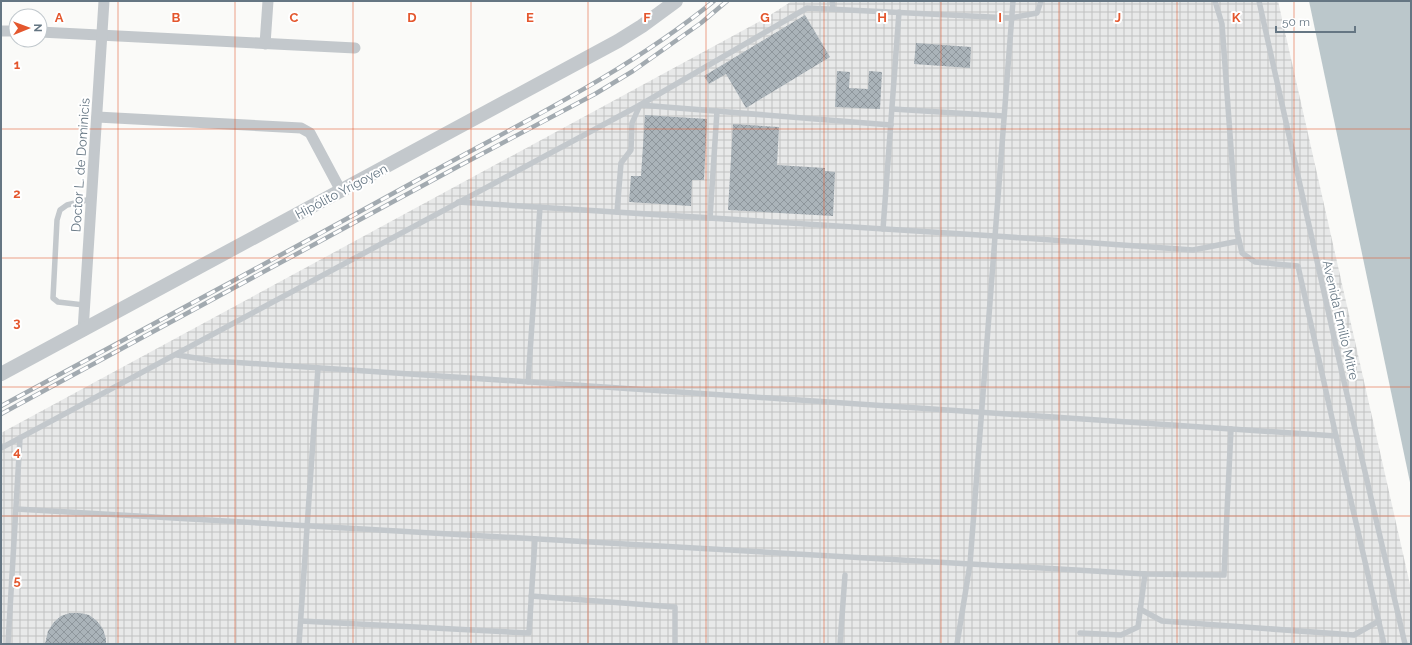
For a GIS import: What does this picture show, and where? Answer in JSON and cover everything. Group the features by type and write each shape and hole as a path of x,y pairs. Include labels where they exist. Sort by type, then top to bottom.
{"street":[{"name":"Doctor L. de Dominicis","path":"83,331 104,1"},
{"path":"265,44 268,1"},
{"name":"Hipólito Yrigoyen","path":"1,374 618,41 676,1"},
{"path":"48,32 355,48"},
{"path":"97,117 301,128 310,133 341,191"}],"lane":[{"path":"832,1 833,9"},
{"path":"957,644 970,564 1013,1"},
{"path":"1,448 177,355 640,104 807,8 1011,18 1037,13 1041,1"},
{"path":"1215,1 1222,24 1237,231 1242,253 1255,262 1298,266 1384,644"},
{"name":"Avenida Emilio Mitre","path":"1259,1 1342,373 1405,644"},
{"path":"883,229 899,12"},
{"path":"640,104 891,125"},
{"path":"617,212 621,163 631,150 632,123 640,104"},
{"path":"892,109 1004,116"},
{"path":"710,218 717,111"},
{"path":"84,305 58,302 53,298 57,220 60,210 67,205 92,199"},
{"path":"457,202 1193,250 1239,241"},
{"path":"528,382 540,207"},
{"path":"177,355 215,361 1336,436"},
{"path":"299,644 318,368"},
{"path":"16,509 1145,574 1224,575 1231,429"},
{"path":"8,644 20,438"},
{"path":"301,621 528,632 535,539"},
{"path":"1080,633 1121,635 1138,627 1145,574"},
{"path":"840,644 845,575"},
{"path":"531,596 675,607 675,644"},
{"path":"1140,609 1162,621 1354,635 1379,621"}],"shaded area":[{"path":"792,1 1278,1 1411,589 1411,644 1,644 1,433 764,19"},
{"path":"1309,1 1411,1 1411,487"}],"building":[{"path":"805,15 830,57 746,108 726,74 709,84 704,76"},
{"path":"916,43 971,47 970,68 914,64"},
{"path":"837,71 850,72 849,88 868,89 869,71 882,72 880,109 835,107"},
{"path":"645,115 707,119 704,180 692,180 691,206 629,202 631,176 641,176"},
{"path":"733,124 779,127 777,165 825,168 825,171 835,172 833,216 728,210"},
{"path":"70,613 89,615 97,621 103,629 106,644 45,644 48,631 54,622 61,616"}],"railway":[{"path":"1,406 217,290 577,93 647,50 714,1"},
{"path":"1,414 595,94 633,71 701,23 727,1"}]}
